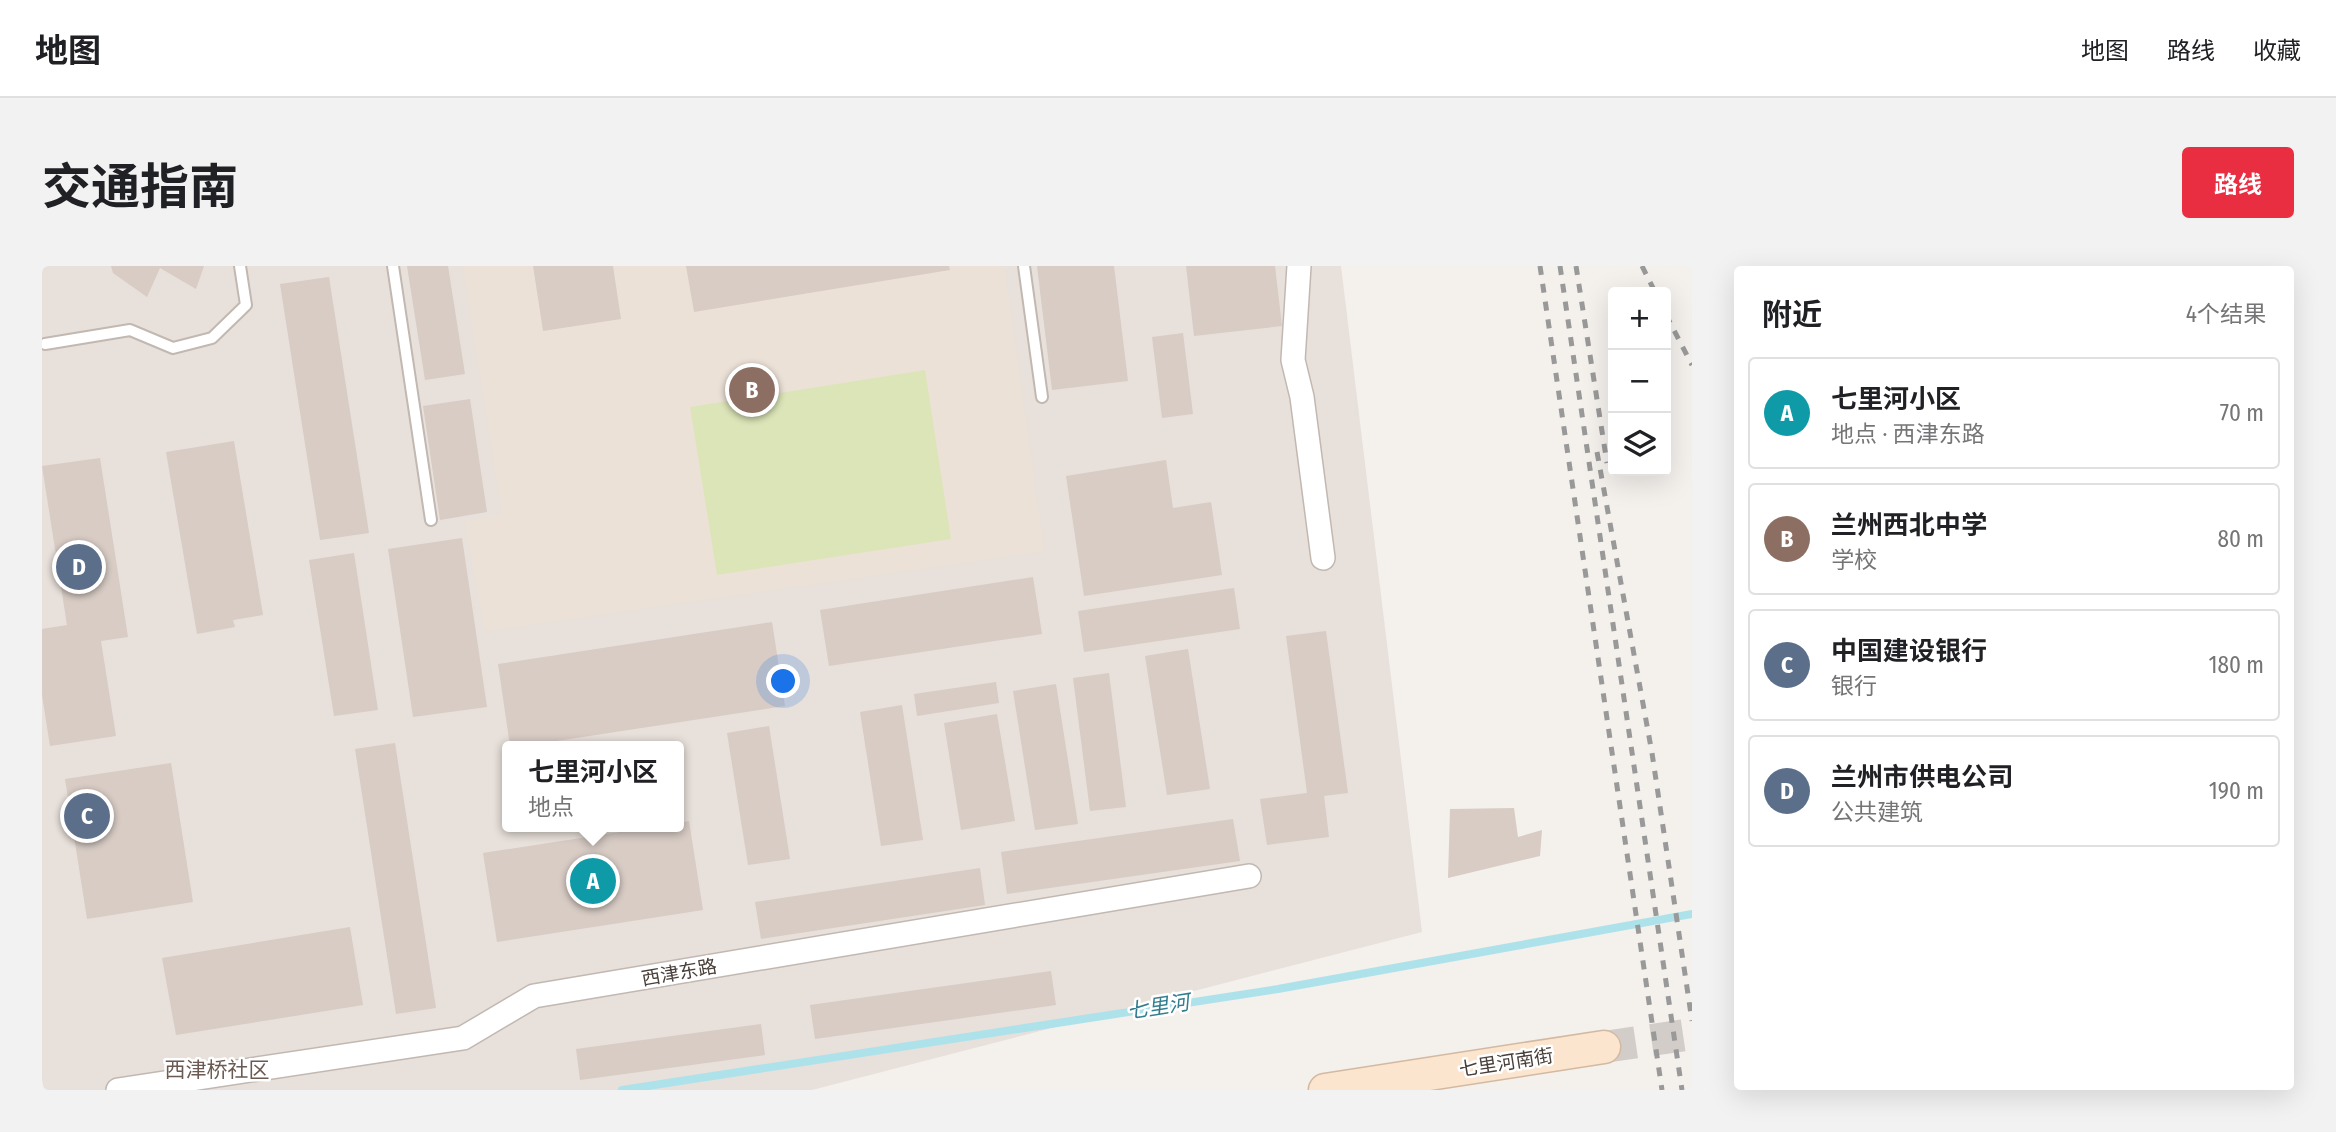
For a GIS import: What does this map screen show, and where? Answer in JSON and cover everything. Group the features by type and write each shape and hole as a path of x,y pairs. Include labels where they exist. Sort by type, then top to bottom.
{"street":[{"path":"1299,266 1293,359 1304,408 1323,558"},
{"name":"西津东路","path":"118,1090 463,1038 534,996 1250,876"},
{"name":"七里河南街","path":"1325,1090 1604,1047"}],"lane":[{"path":"45,344 130,330 173,348 212,338 246,305 240,266"},
{"path":"393,266 431,520"},
{"path":"1024,266 1042,397"}],"shaded area":[{"path":"42,266 1341,266 1422,932 812,1090 44,1090"},
{"path":"463,266 1004,266 1044,551 485,631 465,522 502,514"}],"green space":[{"path":"925,370 951,539 717,575 690,407"}],"building":[{"path":"111,266 204,266 196,289 160,268 147,297 113,273"},
{"path":"407,266 448,266 465,374 425,380"},
{"path":"533,266 613,266 621,319 543,331"},
{"path":"686,266 949,266 950,270 694,312"},
{"path":"1037,266 1114,266 1128,381 1052,390"},
{"path":"1186,266 1275,266 1282,326 1194,336"},
{"path":"329,277 369,533 320,540 280,284"},
{"path":"1183,333 1193,414 1162,418 1152,337"},
{"path":"470,399 487,512 440,520 423,406"},
{"path":"234,441 263,615 233,620 235,627 197,634 166,452"},
{"path":"100,458 128,637 101,641 116,736 50,746 42,695 42,629 67,625 42,466"},
{"path":"1166,460 1173,508 1211,502 1222,575 1084,596 1066,476"},
{"path":"462,538 487,707 413,717 388,549"},
{"path":"354,553 378,710 334,716 309,560"},
{"path":"1033,577 1042,634 829,666 820,610"},
{"path":"1234,588 1240,629 1084,652 1078,611"},
{"path":"772,622 785,706 557,741 509,741 498,664"},
{"path":"1326,631 1348,793 1324,796 1329,837 1267,845 1260,799 1307,793 1286,636"},
{"path":"1188,649 1210,789 1167,795 1145,656"},
{"path":"1109,673 1126,807 1090,811 1073,678"},
{"path":"996,682 999,703 917,716 914,694"},
{"path":"1056,684 1078,824 1035,830 1013,691"},
{"path":"902,705 923,840 881,846 860,712"},
{"path":"997,714 1015,821 961,830 944,723"},
{"path":"769,726 790,859 748,865 727,733"},
{"path":"395,743 436,1008 396,1014 355,749"},
{"path":"171,763 193,902 87,919 65,779"},
{"path":"1514,808 1518,837 1542,830 1540,856 1448,878 1450,809"},
{"path":"1233,819 1240,861 1007,894 1001,852"},
{"path":"689,821 703,910 497,942 483,853 620,832 684,832 684,822"},
{"path":"980,868 985,905 761,939 755,902"},
{"path":"350,927 363,1005 176,1035 162,958"},
{"path":"1051,971 1056,1005 815,1039 810,1005"},
{"path":"761,1024 765,1055 580,1080 576,1049"}],"waterway":[{"name":"七里河","path":"622,1090 1278,989 1692,914"}],"tunnel":[{"path":"1604,1047 1692,1034"}],"railway":[{"path":"1540,266 1662,1090"},
{"path":"1560,266 1682,1090"},
{"path":"1576,266 1607,463"},
{"path":"1642,266 1652,287"},
{"path":"1671,325 1692,365"},
{"path":"1597,452 1652,753 1692,1021"}],"place":[{"name":"兰州西北中学","path":"752,390"},
{"name":"兰州市供电公司","path":"79,567"},
{"name":"中国建设银行","path":"87,816"},
{"name":"七里河小区","path":"593,881"}],"district":[{"name":"西津桥社区","path":"217,1070"}]}
